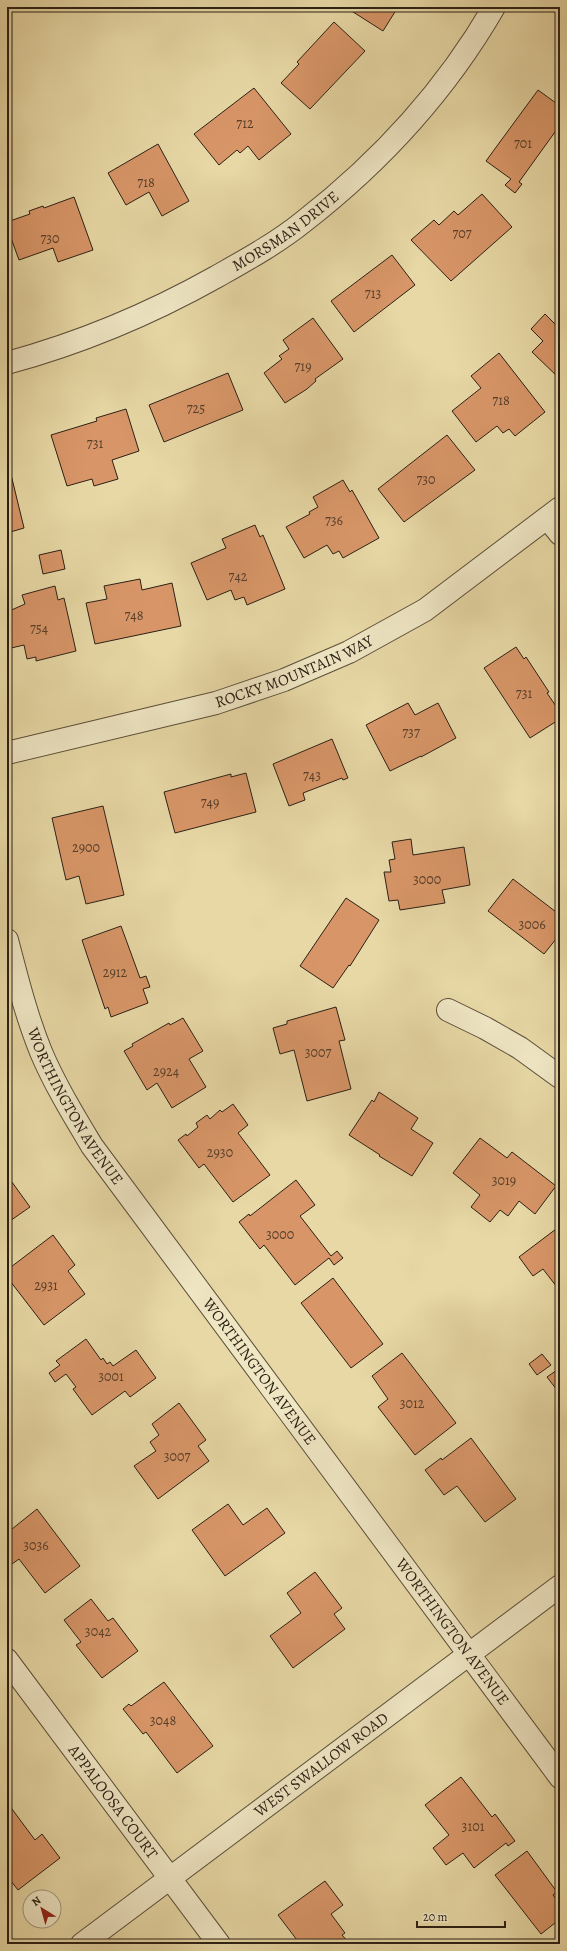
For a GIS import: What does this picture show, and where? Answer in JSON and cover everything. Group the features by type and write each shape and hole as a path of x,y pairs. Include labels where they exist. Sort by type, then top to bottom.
{"street":[{"name":"MORSMAN DRIVE","path":"7,363 106,331 179,298 249,259 302,223 345,187 389,145 435,94 476,38 494,7"},
{"name":"ROCKY MOUNTAIN WAY","path":"7,752 216,703 298,674 350,652 425,610 556,520"},
{"name":"WORTHINGTON AVENUE","path":"7,940 21,997 41,1052 62,1096 92,1146 560,1777"},
{"path":"448,1010 485,1028 520,1048 560,1078"},
{"name":"WEST SWALLOW ROAD","path":"82,1944 560,1586"},
{"name":"APPALOOSA COURT","path":"7,1660 219,1944"}],"building":[{"path":"352,7 398,7 383,31 350,10"},
{"path":"334,22 365,51 310,109 281,83 299,64 297,62"},
{"path":"254,88 291,134 259,160 248,146 240,153 237,150 219,165 194,134"},
{"path":"538,90 560,106 560,125 519,182 522,184 515,193 505,185 511,179 486,161"},
{"path":"158,144 189,201 162,216 149,192 126,205 108,173"},
{"path":"482,194 512,227 451,281 411,240 434,220 439,225 454,211 458,215"},
{"path":"74,197 93,250 58,262 53,248 19,260 7,227 7,222 30,214 29,211 43,206 44,208"},
{"path":"392,255 415,285 354,332 331,301"},
{"path":"545,314 558,327 560,325 560,379 532,352 543,341 531,329"},
{"path":"313,318 343,359 315,379 316,381 307,389 285,403 264,373 282,359 279,356 289,349 283,340"},
{"path":"499,353 545,412 515,436 509,429 503,433 497,426 476,442 452,411 481,388 471,376"},
{"path":"228,373 243,410 164,442 149,405"},
{"path":"126,409 139,451 112,460 118,479 94,486 92,479 67,486 51,435 97,421 96,418"},
{"path":"447,435 475,470 404,522 378,489"},
{"path":"7,458 24,528 7,533"},
{"path":"343,480 350,492 352,490 379,538 343,558 339,551 333,554 327,545 304,558 286,527 310,514 309,512 318,507 313,497"},
{"path":"255,525 260,537 263,535 285,589 247,605 244,597 235,600 231,590 207,600 191,563 226,548 222,539"},
{"path":"61,550 65,569 43,574 39,555"},
{"path":"140,579 142,590 172,583 181,626 95,644 86,603 107,599 104,586"},
{"path":"55,586 58,600 64,598 76,651 36,661 36,657 27,659 24,645 7,649 7,612 25,604 22,595"},
{"path":"516,647 524,659 526,657 560,712 560,719 530,738 484,668"},
{"path":"408,703 415,715 438,703 456,738 421,757 390,771 366,725"},
{"path":"332,739 348,778 343,780 342,778 303,793 305,800 289,806 273,764"},
{"path":"246,773 256,812 175,833 164,792 231,774 231,777"},
{"path":"103,806 124,895 86,904 79,876 66,880 52,818"},
{"path":"411,839 413,855 464,847 470,885 442,890 445,903 400,910 398,900 389,901 384,872 391,872 389,860 395,859 392,842"},
{"path":"513,879 560,915 560,934 544,954 488,911"},
{"path":"346,898 379,920 350,966 349,965 333,988 300,966"},
{"path":"121,926 140,978 146,976 150,987 143,989 148,1003 111,1017 108,1007 105,1009 82,940"},
{"path":"336,1007 345,1040 339,1041 351,1089 307,1101 294,1050 280,1054 273,1028 287,1024 287,1021"},
{"path":"183,1018 203,1051 189,1059 206,1087 172,1108 157,1083 147,1090 124,1051 133,1046 132,1044 169,1023 170,1025"},
{"path":"379,1092 418,1118 411,1129 433,1143 412,1176 379,1156 380,1155 349,1135 372,1100 374,1102"},
{"path":"233,1104 248,1125 238,1133 270,1175 233,1202 204,1164 199,1168 178,1140 186,1134 187,1136 198,1127 196,1123 207,1115 210,1119 220,1110 222,1112"},
{"path":"480,1138 507,1158 512,1152 556,1186 535,1214 519,1201 508,1216 500,1210 490,1222 471,1207 480,1195 453,1173"},
{"path":"9,1178 30,1207 7,1223 7,1179"},
{"path":"296,1180 315,1205 300,1216 331,1256 337,1251 343,1258 334,1265 329,1258 295,1285 264,1245 260,1249 239,1222 249,1214 250,1216"},
{"path":"560,1226 560,1291 543,1269 533,1276 519,1257"},
{"path":"53,1235 75,1265 68,1271 85,1294 44,1325 7,1277 7,1270"},
{"path":"333,1278 383,1344 351,1368 301,1303"},
{"path":"86,1339 101,1360 103,1358 107,1364 110,1362 113,1366 136,1350 156,1378 130,1397 125,1391 92,1415 73,1389 76,1387 66,1374 55,1382 49,1373 60,1365 56,1361"},
{"path":"402,1353 456,1423 415,1455 378,1407 388,1399 372,1376"},
{"path":"542,1354 551,1365 537,1375 529,1364"},
{"path":"560,1368 560,1394 547,1377"},
{"path":"179,1403 206,1440 198,1446 209,1461 158,1499 134,1466 156,1451 150,1442 159,1435 152,1424"},
{"path":"471,1438 516,1499 485,1522 457,1486 444,1495 425,1470 441,1458 442,1460"},
{"path":"228,1504 243,1525 267,1508 285,1533 225,1576 192,1530"},
{"path":"37,1509 80,1566 45,1593 19,1559 12,1564 7,1557 7,1533"},
{"path":"315,1572 342,1608 334,1614 345,1629 293,1668 270,1636 301,1613 287,1593"},
{"path":"91,1599 108,1621 113,1618 138,1651 102,1678 76,1645 81,1642 64,1620"},
{"path":"164,1682 213,1746 177,1773 146,1732 143,1734 123,1709 129,1704 131,1706"},
{"path":"461,1777 492,1817 495,1814 515,1841 508,1846 506,1843 474,1868 463,1853 446,1865 433,1848 449,1835 425,1805"},
{"path":"9,1805 35,1840 42,1834 60,1858 18,1890 7,1876 7,1807"},
{"path":"527,1851 557,1892 553,1895 560,1904 560,1919 541,1934 495,1875"},
{"path":"325,1881 343,1905 331,1914 345,1933 342,1935 350,1944 300,1944 278,1915"}]}
